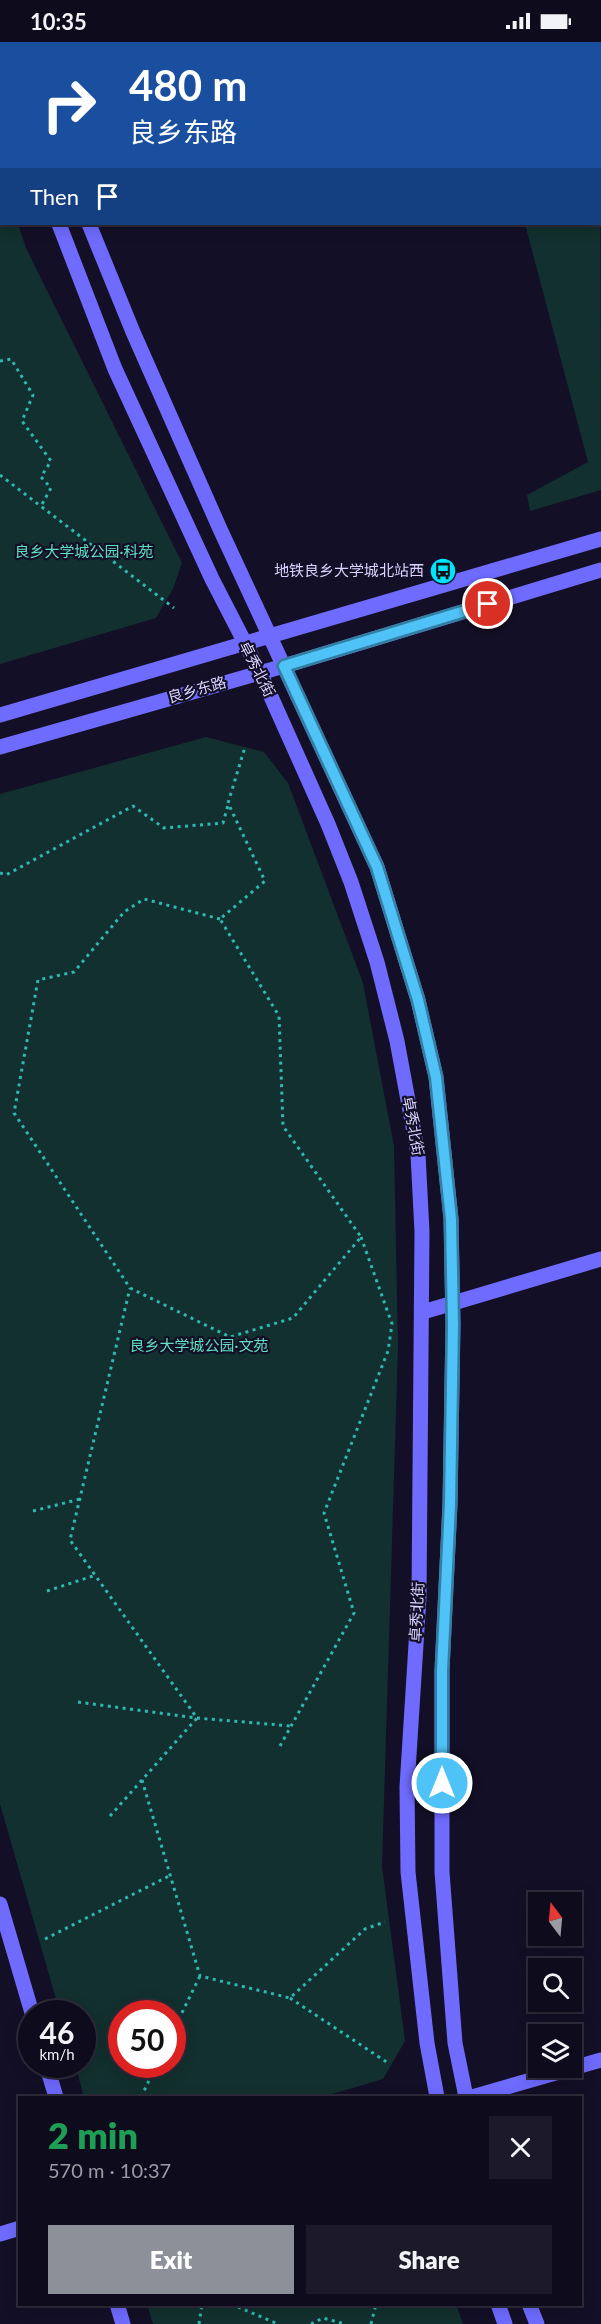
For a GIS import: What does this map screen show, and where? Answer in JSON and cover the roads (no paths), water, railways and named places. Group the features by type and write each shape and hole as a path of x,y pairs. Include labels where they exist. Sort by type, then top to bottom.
{"main road":[{"name":"卓秀北街","path":"58,225 115,369 244,643 260,672 328,824 351,882 377,962 397,1041 418,1154 423,1312 418,1597 407,1787 408,1872 427,2043 437,2096"},
{"name":"卓秀北街","path":"89,225 133,332 220,529 373,856 418,1000 436,1077 446,1153 451,1219 452,1304 450,1504 442,1671 442,1872 454,2043 466,2096"},
{"path":"0,715 601,539"},
{"name":"良乡东路","path":"0,747 284,666 601,570"},
{"path":"423,1312 601,1259"},
{"path":"0,1904 28,2000"},
{"path":"475,2096 601,2060"},
{"path":"50,2078 56,2096"},
{"path":"0,2234 18,2229"},
{"path":"118,2306 123,2324"},
{"path":"499,2306 505,2324"},
{"path":"530,2306 537,2324"}],"place":[{"name":"地铁良乡大学城北站西","path":"443,571"}],"park label":[{"name":"良乡大学城公园·科苑","path":"84,552"},
{"name":"良乡大学城公园·文苑","path":"199,1346"}]}
